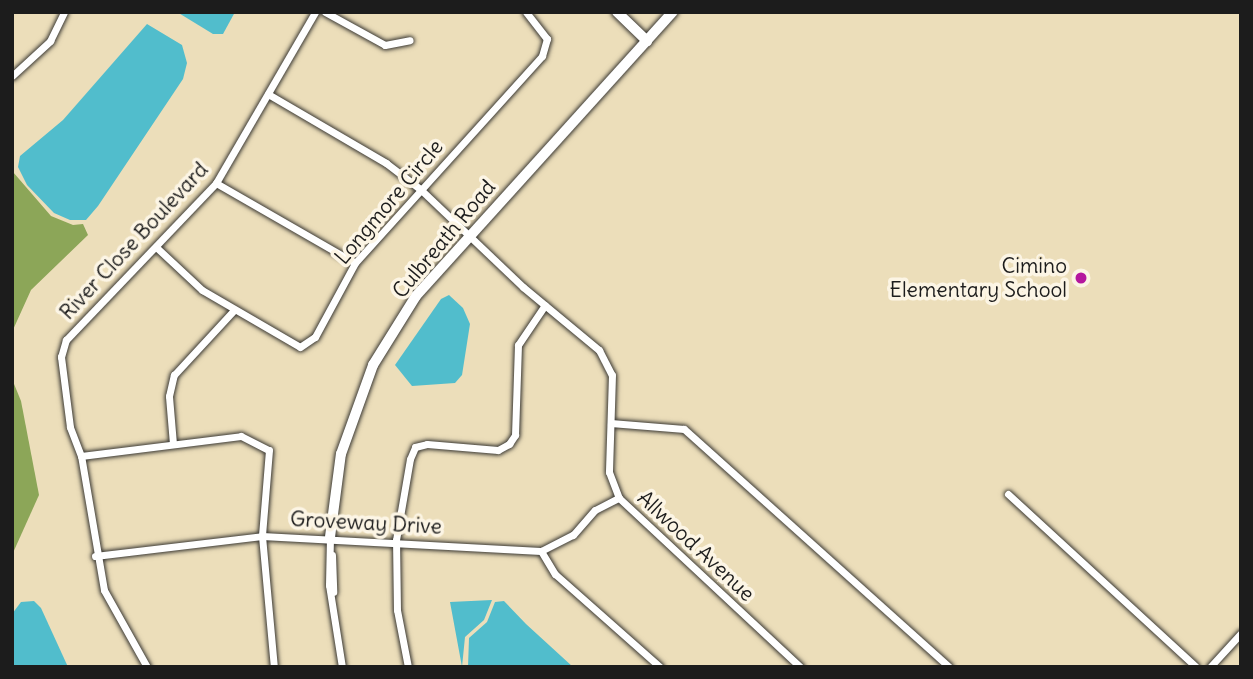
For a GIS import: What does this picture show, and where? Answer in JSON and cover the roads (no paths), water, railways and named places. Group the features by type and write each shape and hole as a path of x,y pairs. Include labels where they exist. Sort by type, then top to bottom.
{"street":[{"path":"12,76 50,41 64,12"},
{"name":"River Close Boulevard","path":"147,667 120,626 94,556 81,456 70,427 61,356 66,340 216,183 315,12"},
{"path":"325,12 385,45 410,40"},
{"name":"Longmore Circle","path":"156,247 202,290 233,311 300,347 315,337 355,263 542,56 547,39 526,12"},
{"path":"617,12 647,41"},
{"name":"Culbreath Road","path":"342,667 332,597 330,537 341,454 373,365 416,296 673,12"},
{"name":"Allwood Avenue","path":"268,94 386,163 420,189 468,238 599,350 611,375 609,472 620,498 800,667"},
{"path":"216,183 355,263"},
{"path":"408,667 397,610 396,540 415,447 498,450 509,444 515,435 518,345 545,305"},
{"path":"173,444 169,396 174,375 233,311"},
{"path":"611,423 684,429 949,667"},
{"path":"81,456 241,436 270,450 262,536 274,667"},
{"path":"1008,494 1196,667"},
{"path":"620,498 596,510 573,535 541,551 555,574 660,667"},
{"name":"Groveway Drive","path":"94,556 262,536 396,540 541,551"},
{"path":"1210,667 1241,633"}],"water":[{"path":"177,12 235,12 223,34 213,34"},
{"path":"147,24 182,45 187,63 183,79 86,220 70,220 54,213 27,185 18,167 20,156 63,120"},
{"path":"449,295 463,308 470,324 462,375 455,383 412,386 395,365 441,299"},
{"path":"492,600 484,620 465,637 462,667 450,602"},
{"path":"34,601 41,608 68,667 12,667 12,614 21,602"},
{"path":"504,601 573,667 468,667 469,638 487,622 495,602"}],"place":[{"name":"Cimino Elementary School","path":"1081,278"}]}
